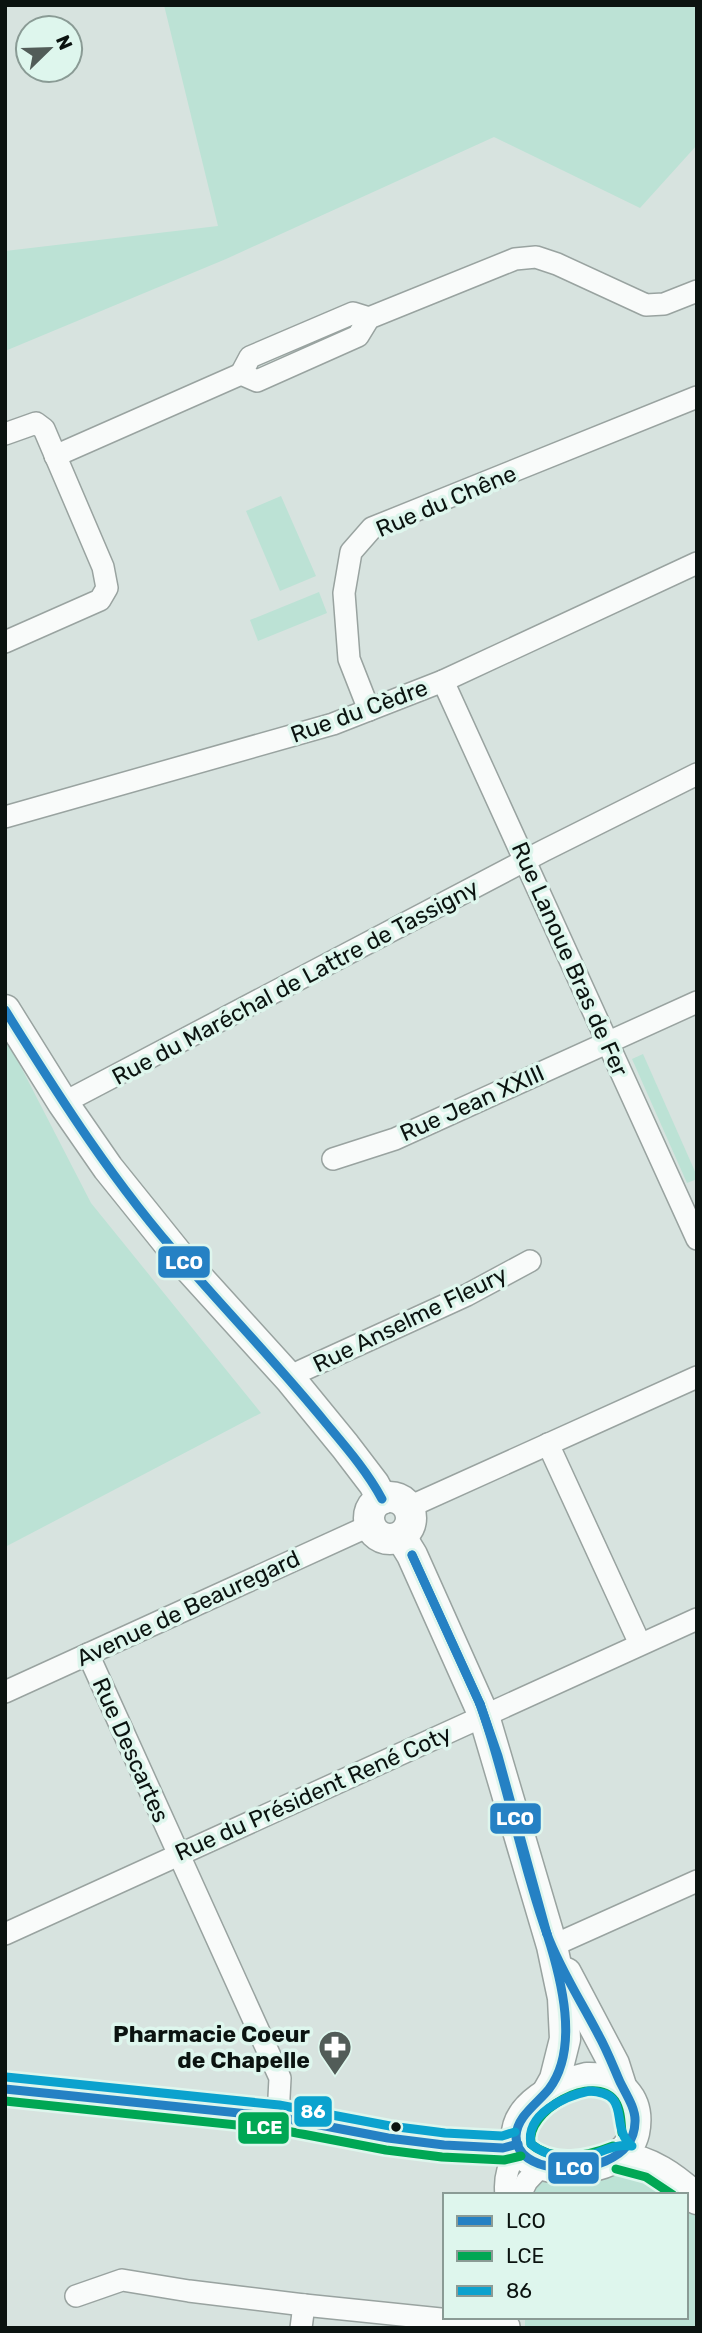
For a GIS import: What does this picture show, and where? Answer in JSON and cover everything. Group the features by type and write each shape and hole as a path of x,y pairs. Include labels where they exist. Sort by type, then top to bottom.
{"street":[{"path":"55,456 241,374 257,381 358,336 369,318 515,259 536,257 557,264 646,305 664,304 697,291"},
{"name":"Rue du Chêne","path":"369,710 349,659 344,593 351,552 372,528 697,397"},
{"path":"5,434 36,423 44,429 103,567 107,588 100,600 5,642"},
{"name":"Rue du Cèdre","path":"5,817 333,724 443,681 697,563"},
{"name":"Rue Lanoue Bras de Fer","path":"443,681 608,1042 690,1204 697,1238"},
{"name":"Rue du Maréchal de Lattre de Tassigny","path":"63,1103 697,774"},
{"name":"Rue Jean XXIII","path":"333,1159 395,1139 697,1002"},
{"path":"5,1010 63,1103 108,1168 182,1260 291,1380 374,1483 387,1510 377,1535 383,1538 401,1537 412,1555 484,1716 552,1946 563,1998 565,2039 555,2079 546,2095"},
{"name":"Rue Anselme Fleury","path":"291,1380 301,1371 467,1295 530,1261"},
{"name":"Avenue de Beauregard","path":"5,1692 387,1510 548,1444 697,1377"},
{"path":"548,1444 640,1644"},
{"name":"Rue du Président René Coty","path":"5,1934 697,1619"},
{"name":"Rue Descartes","path":"88,1654 280,2078 278,2117"},
{"path":"552,1946 697,1881"},
{"path":"5,2089 278,2117 388,2138 444,2145 503,2148 580,2168 607,2163 618,2157 631,2143 634,2113 614,2064 552,1946"},
{"path":"521,2193 527,2181 526,2154 519,2124 528,2110 546,2095 573,2081 587,2078 610,2080 621,2086"},
{"path":"634,2132 687,2174 697,2186"},
{"path":"506,2193 509,2164 526,2154"},
{"path":"618,2157 653,2166 677,2180 697,2199"},
{"path":"76,2296 122,2280 304,2305 443,2318"},
{"path":"301,2328 304,2305"},
{"path":"448,2319 510,2325"}],"green space":[{"path":"164,5 697,5 697,145 640,208 494,137 226,259 5,351 5,251 218,226"},
{"path":"281,496 316,576 280,591 246,511"},
{"path":"319,592 327,613 258,641 250,620"},
{"path":"5,1036 91,1203 261,1413 5,1547"},
{"path":"643,1054 697,1176 697,1179 687,1183 632,1059"},
{"path":"620,2165 679,2193 530,2193 540,2178"},
{"path":"688,2200 697,2211 697,2326 525,2328 525,2319 688,2319"}],"transit line":[{"name":"LCO","path":"5,1010 68,1108 135,1203 291,1381 363,1469 382,1499"},
{"name":"LCO","path":"412,1555 480,1704"},
{"name":"LCO","path":"412,1555 480,1704"},
{"name":"LCO","path":"480,1704 498,1756 547,1934"},
{"name":"LCO","path":"480,1704 547,1934"},
{"name":"LCO","path":"547,1934 604,2046 635,2117 633,2135 617,2155 606,2161 579,2168 553,2167 528,2158 519,2149 516,2136 520,2122 549,2089 564,2054 565,2013 558,1971 547,1934"},
{"name":"86","path":"6,2077 279,2105 390,2126 445,2133 502,2136 515,2132"},
{"name":"LCO","path":"5,2089 278,2117 388,2138 444,2145 503,2148 518,2144"},
{"name":"86","path":"589,2091 603,2093 616,2104 621,2130 632,2146 617,2146 586,2156 570,2157 553,2155 531,2144 531,2133 540,2115 569,2097 589,2091"},
{"name":"LCE","path":"613,2146 593,2153 560,2156 540,2150 531,2144 532,2131 549,2108 578,2093 592,2091 605,2093 615,2101 620,2112 622,2133"},
{"name":"LCE","path":"5,2101 276,2129 386,2150 442,2157 504,2160 521,2156"},
{"name":"LCE","path":"616,2169 646,2177 670,2193"}],"place":[{"name":"Pharmacie Coeur de Chapelle","path":"335,2077"}]}
